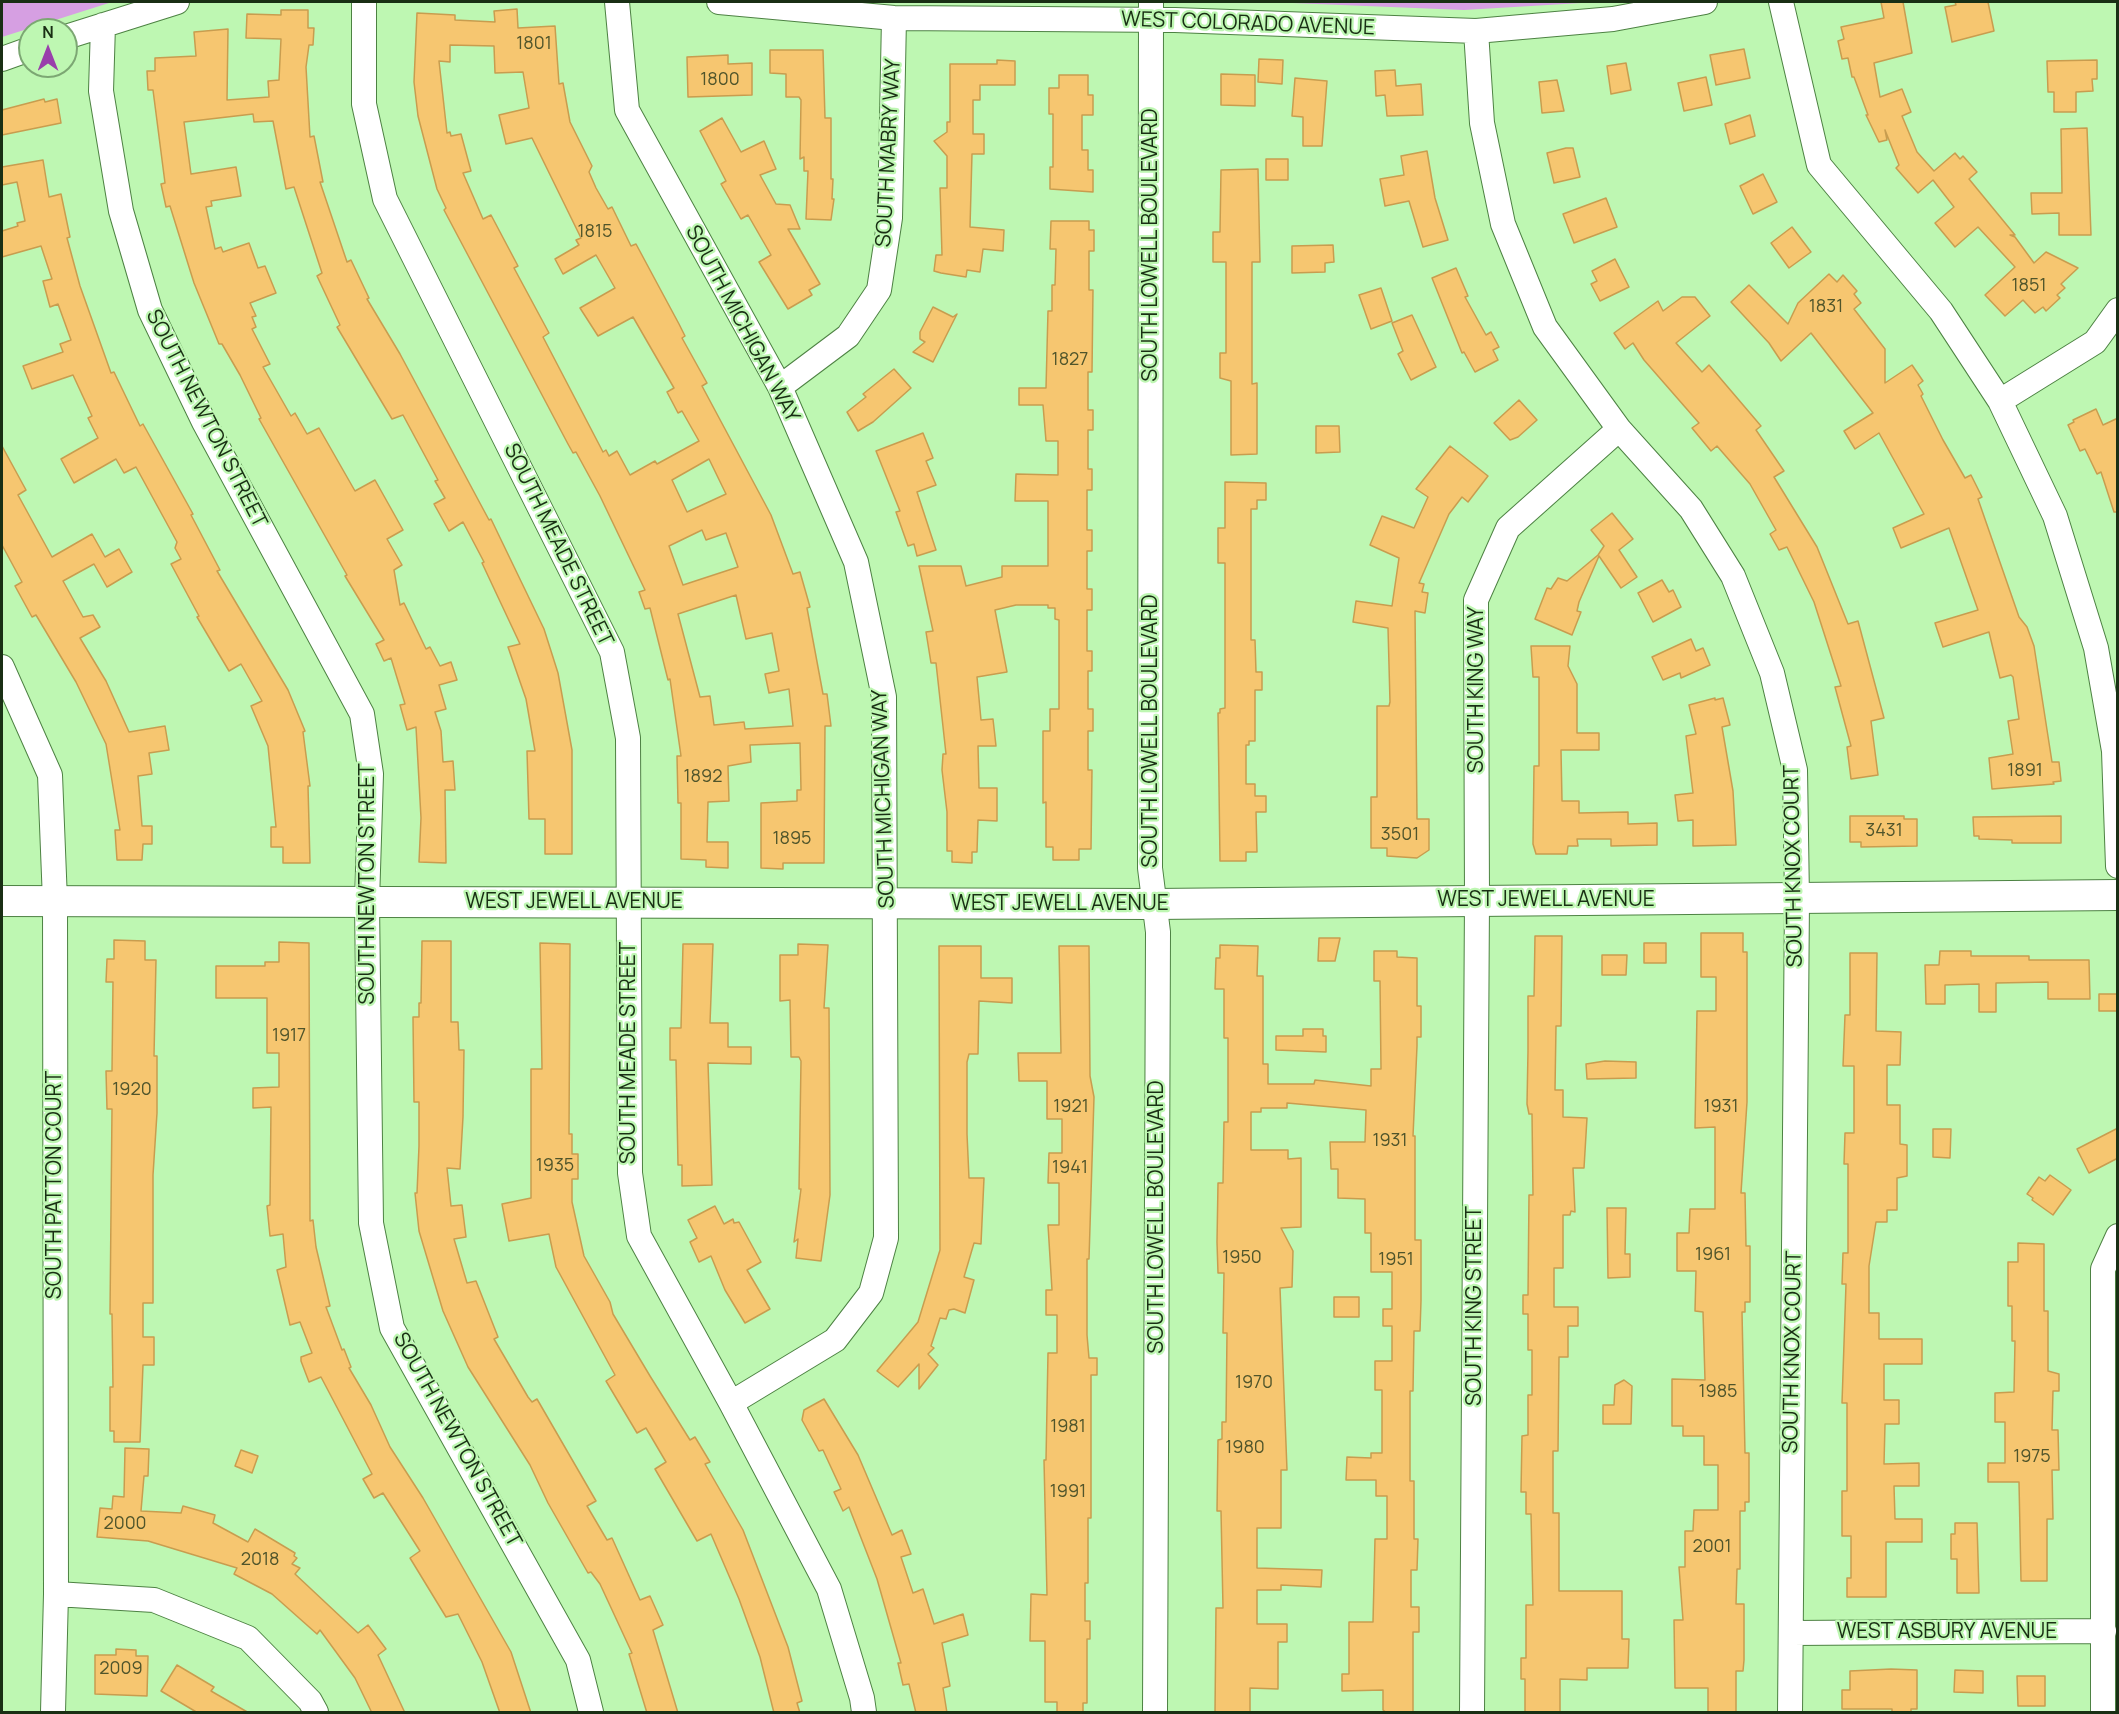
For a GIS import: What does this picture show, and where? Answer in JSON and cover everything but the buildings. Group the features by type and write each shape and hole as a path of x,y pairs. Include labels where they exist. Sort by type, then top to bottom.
{"main road":[{"name":"WEST JEWELL AVENUE","path":"2,901 1154,904 1477,900 1797,900 2118,895"}],"street":[{"path":"78,34 177,2"},
{"name":"SOUTH MEADE STREET","path":"364,2 364,104 385,199 612,652 627,738 630,1173 639,1236 731,1403 829,1589 862,1698 864,1713"},
{"name":"SOUTH MICHIGAN WAY","path":"617,2 627,110 780,387 856,562 884,697 887,904 886,1238 871,1293 835,1340 731,1403"},
{"name":"WEST COLORADO AVENUE","path":"719,2 894,18 1151,11 1476,32 1613,20 1704,2"},
{"path":"1781,2 1819,165 1941,310 2000,401 2055,516 2093,633 2114,751 2118,866"},
{"name":"SOUTH LOWELL BOULEVARD","path":"1151,11 1150,868 1158,932 1155,1713"},
{"name":"SOUTH MABRY WAY","path":"780,387 848,336 879,290 890,218 894,18"},
{"name":"SOUTH NEWTON STREET","path":"103,25 101,91 121,211 150,310 204,422 362,714 371,774 367,902 371,1223 393,1328 578,1660 591,1713"},
{"name":"SOUTH KNOX COURT","path":"1476,32 1482,123 1503,224 1545,327 1619,429 1691,509 1733,576 1772,673 1795,770 1797,900 1790,1713"},
{"path":"2,58 18,53"},
{"path":"2000,401 2095,342 2118,310"},
{"name":"SOUTH KING WAY","path":"1477,900 1476,600 1508,528 1619,429"},
{"name":"SOUTH PATTON COURT","path":"2,667 50,775 55,901 56,1594 53,1713"},
{"name":"SOUTH KING STREET","path":"1472,1713 1477,900"},
{"path":"2103,1713 2103,1269 2118,1236"},
{"path":"56,1594 154,1600 248,1638 310,1701 316,1713"},
{"name":"WEST ASBURY AVENUE","path":"1791,1634 2104,1631"}],"shaded area":[{"path":"2,2 112,2 62,18 18,18 18,32 2,37"},
{"path":"1268,2 1598,2 1464,10"}]}
